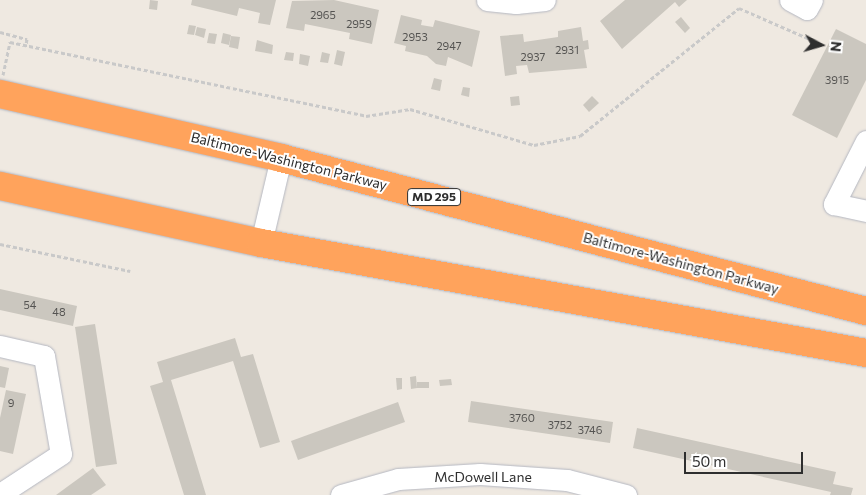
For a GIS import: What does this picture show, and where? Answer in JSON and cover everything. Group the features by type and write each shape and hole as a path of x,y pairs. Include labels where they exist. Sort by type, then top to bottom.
{"highway":[{"name":"Baltimore-Washington Parkway","path":"1,86 866,311"},
{"path":"0,186 261,243 866,352"}],"street":[{"path":"487,0 516,3 545,0"},
{"path":"790,0 807,9 812,0"},
{"path":"866,141 834,204 866,211"},
{"path":"261,243 281,158"},
{"path":"0,346 44,356 61,454 0,494"},
{"name":"McDowell Lane","path":"341,495 398,479 480,474 568,480 626,495"}],"path":[{"path":"1,86 10,42 366,116 410,109 534,145 580,136 738,8 814,41"},
{"path":"0,32 27,39 26,44"},
{"path":"0,244 130,271"}],"building":[{"path":"150,0 158,1 157,10 149,9"},
{"path":"192,0 276,0 270,25 258,23 260,13 239,8 237,16 191,5"},
{"path":"334,0 379,10 372,44 349,39 350,33 305,24 304,31 286,28 292,1"},
{"path":"625,0 687,0 679,7 675,2 622,49 600,21"},
{"path":"401,15 422,20 421,25 433,27 435,20 480,31 472,67 448,57 446,66 436,64 427,56 405,51 406,46 394,43"},
{"path":"681,17 690,28 685,33 675,22"},
{"path":"189,25 196,26 194,35 187,34"},
{"path":"197,27 206,29 204,38 195,35"},
{"path":"581,27 583,41 588,40 589,49 584,50 587,68 529,73 527,65 516,66 517,74 505,76 500,36 523,34 524,42 558,37 558,31"},
{"path":"836,29 866,44 866,80 837,138 792,115"},
{"path":"209,33 217,34 215,44 207,43"},
{"path":"223,33 231,35 229,45 221,43"},
{"path":"231,36 240,37 238,49 229,47"},
{"path":"257,40 273,45 272,54 255,51"},
{"path":"337,50 345,52 342,66 334,64"},
{"path":"286,52 294,53 293,61 284,60"},
{"path":"322,52 330,54 328,63 320,62"},
{"path":"300,54 310,56 308,66 299,64"},
{"path":"434,78 442,80 440,91 431,89"},
{"path":"463,87 470,88 469,97 461,95"},
{"path":"519,96 520,105 511,106 510,97"},
{"path":"592,96 599,103 589,112 583,105"},
{"path":"0,289 77,306 73,326 0,310"},
{"path":"95,324 117,464 96,467 75,327"},
{"path":"235,338 241,357 253,354 280,442 260,448 233,361 171,380 206,495 184,495 150,386 163,382 157,362"},
{"path":"0,366 9,368 5,388 0,387"},
{"path":"416,376 417,388 411,389 410,377"},
{"path":"396,378 402,378 402,389 397,390"},
{"path":"451,379 452,385 440,386 439,380"},
{"path":"417,382 429,382 429,388 417,388"},
{"path":"6,390 26,394 13,454 0,451 0,418"},
{"path":"471,401 613,422 610,443 468,422"},
{"path":"398,402 405,422 298,460 291,441"},
{"path":"637,428 836,472 833,484 853,488 851,495 830,495 831,492 633,448"},
{"path":"93,468 106,485 91,495 56,495"}]}
